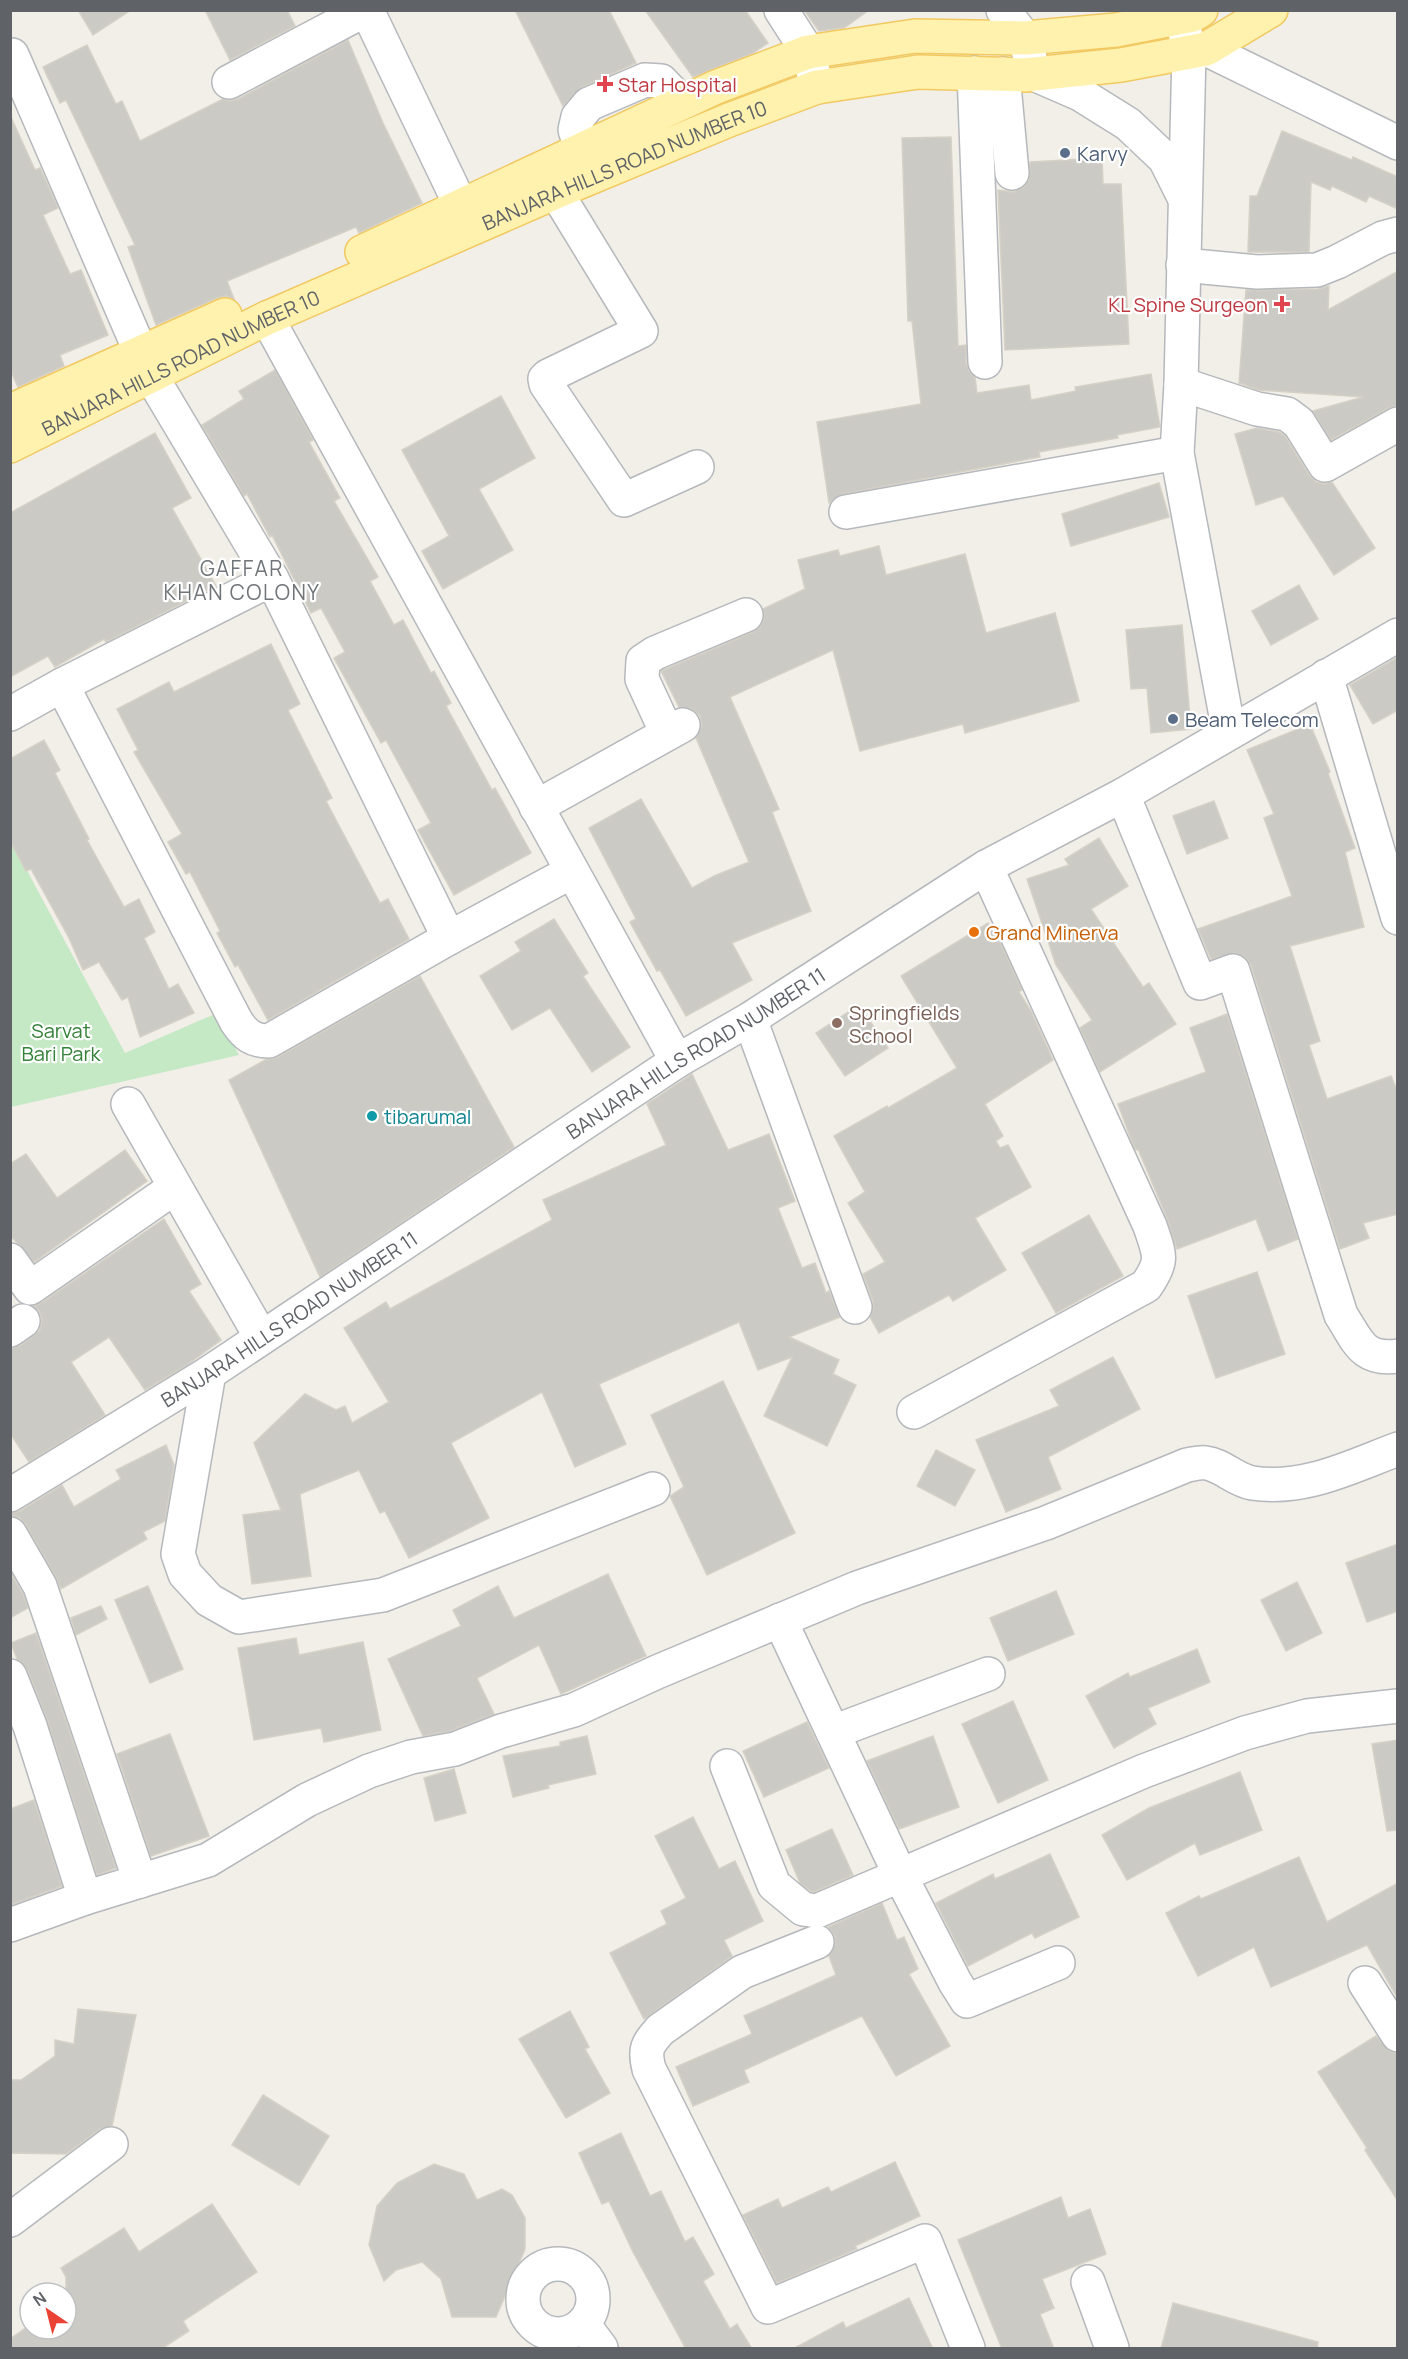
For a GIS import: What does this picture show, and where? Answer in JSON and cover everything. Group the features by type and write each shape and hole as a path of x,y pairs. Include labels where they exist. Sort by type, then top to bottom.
{"main road":[{"name":"BANJARA HILLS ROAD NUMBER 10","path":"10,411 145,365 267,318 556,192 729,120 817,87 918,72 1004,73 1121,65 1198,51 1271,10"},
{"name":"BANJARA HILLS ROAD NUMBER 10","path":"10,446 145,365 461,206 681,102 808,52 915,36 1024,38 1116,30 1191,14"}],"street":[{"path":"229,82 366,10 461,206"},
{"path":"781,10 808,52 817,87"},
{"path":"985,362 1004,73 1024,38 1003,10"},
{"path":"1191,14 1198,51 1185,199 1181,384 1177,453 1229,732"},
{"path":"1198,51 1398,143"},
{"path":"12,55 145,365 272,579 449,938"},
{"path":"1004,73 1012,173"},
{"path":"1004,73 1080,94 1128,124 1164,159 1185,199"},
{"path":"556,192 641,331 548,376 545,379 546,384 624,500 697,467"},
{"path":"1183,265 1257,272 1317,270 1383,238 1398,234"},
{"path":"267,318 677,1061"},
{"path":"1181,384 1257,409 1287,414 1299,423 1325,465 1398,424"},
{"path":"846,512 1177,453"},
{"path":"10,714 62,685 272,579"},
{"path":"536,807 675,729 642,679 643,661 655,653 746,615"},
{"name":"BANJARA HILLS ROAD NUMBER 11","path":"10,1496 209,1373 677,1061 750,1019 986,867 1123,795 1398,635"},
{"path":"1326,676 1398,918"},
{"path":"62,685 244,1033 257,1041 269,1041 449,938 572,872"},
{"path":"1123,795 1200,983 1233,972 1341,1315 1364,1350 1381,1358 1398,1356"},
{"path":"914,1412 1146,1286 1158,1268 1158,1250 1150,1226 986,867"},
{"path":"750,1019 855,1307"},
{"path":"128,1104 261,1337"},
{"path":"10,1260 30,1288 174,1188"},
{"path":"209,1373 178,1554 185,1574 209,1600 239,1617 383,1595 653,1490"},
{"path":"10,1925 85,1898 208,1860 307,1800 369,1771 411,1757 455,1749 501,1731 574,1710 857,1588 1047,1523 1187,1465 1205,1463 1249,1483 1280,1486 1318,1479 1398,1449"},
{"path":"10,1534 45,1601 140,1881"},
{"path":"780,1620 901,1877 954,1982 967,2001 1058,1963"},
{"path":"833,1732 988,1674"},
{"path":"10,1676 30,1726 85,1898"},
{"path":"728,1766 774,1885 803,1909 817,1911 901,1877 1144,1771 1245,1733 1307,1716 1398,1706"},
{"path":"817,1942 742,1972 660,2030 650,2041 645,2053 649,2069 768,2307 925,2241 968,2349"},
{"path":"1365,1983 1398,2035"},
{"path":"10,2220 111,2144"},
{"path":"1088,2283 1112,2349"}],"green space":[{"name":"Sarvat Bari Park","path":"10,839 125,1053 217,1013 239,1055 11,1107"}],"building":[{"path":"78,10 131,10 93,35"},
{"path":"205,10 287,10 295,26 230,60"},
{"path":"515,10 609,10 636,63 582,87 563,106"},
{"path":"645,10 745,10 768,43 753,53 693,77"},
{"path":"804,10 869,10 844,28 819,31"},
{"path":"348,40 383,123 422,203 359,233 356,227 227,281 234,299 226,296 217,298 156,325 128,247 135,245 66,100 60,103 43,67 87,45 116,104 122,101 140,141 223,99 229,101 238,99"},
{"path":"10,115 35,170 40,168 58,208 43,215 70,274 81,270 108,335 60,355 64,366 18,387 10,369"},
{"path":"1282,131 1352,160 1353,157 1398,177 1398,209 1369,196 1366,202 1332,186 1330,190 1311,182 1309,252 1248,252 1250,196 1257,196"},
{"path":"951,137 958,346 966,345 966,363 969,371 975,377 977,393 1029,385 1031,400 1076,391 1075,387 1151,374 1160,427 1117,435 1118,438 1039,452 1040,457 843,494 829,503 817,422 921,404 912,321 908,321 902,138"},
{"path":"1102,158 1103,184 1121,184 1129,344 1005,350 998,190 1013,192 1023,188 1029,180 1030,162"},
{"path":"1398,271 1398,405 1331,440 1313,411 1363,397 1259,390 1239,383 1246,290 1318,289 1329,286 1328,310"},
{"path":"275,370 313,440 309,442 340,498 334,501 378,577 370,581 394,625 403,620 431,673 434,671 451,703 446,706 492,790 495,788 531,853 454,895 418,830 431,823 386,740 381,743 334,658 345,652 321,608 311,613 272,535 270,537 247,494 244,496 202,425 244,399 239,391"},
{"path":"501,396 535,458 479,489 513,550 443,589 422,551 449,536 402,450"},
{"path":"1257,428 1279,432 1285,436 1309,475 1316,482 1324,484 1332,482 1375,548 1334,575 1283,496 1256,505 1235,434"},
{"path":"155,433 191,498 172,508 216,586 106,642 104,639 55,667 48,656 10,677 10,513"},
{"path":"1159,483 1169,517 1071,546 1062,514"},
{"path":"879,546 886,575 965,554 986,633 1055,613 1079,701 965,733 963,724 860,751 833,650 730,697 779,809 772,812 811,911 732,943 752,980 686,1016 660,970 657,971 630,922 636,919 589,828 641,799 692,888 749,862 696,738 702,726 700,716 692,709 679,707 661,671 760,627 764,618 763,609 805,589 798,560 838,550 840,556"},
{"path":"1299,585 1318,619 1271,645 1252,611"},
{"path":"1182,625 1191,729 1151,733 1147,688 1131,689 1126,630"},
{"path":"271,644 300,704 288,710 332,798 326,801 380,903 388,899 409,939 268,1020 238,965 235,967 217,933 220,931 190,872 186,874 168,842 182,834 134,752 138,750 117,709 169,682 174,692"},
{"path":"1398,657 1398,710 1373,724 1350,685"},
{"path":"1310,724 1330,772 1328,773 1355,848 1345,852 1364,927 1290,946 1320,1041 1309,1045 1327,1099 1391,1076 1398,1093 1398,1214 1363,1223 1369,1238 1340,1249 1251,965 1245,957 1236,953 1211,959 1198,929 1292,896 1264,818 1274,814 1247,750"},
{"path":"44,740 60,770 55,773 89,839 87,840 124,907 139,899 155,932 144,938 169,989 178,984 194,1013 140,1037 128,997 122,1000 99,962 83,970 69,938 31,869 26,871 10,841 10,759"},
{"path":"1214,801 1228,838 1187,854 1173,816"},
{"path":"1099,838 1128,886 1091,909 1143,987 1149,983 1176,1024 1100,1072 1080,1028 1092,1020 1056,965 1027,879 1069,865 1065,859"},
{"path":"554,919 588,973 583,976 630,1047 592,1072 550,1008 512,1030 480,976 521,951 515,942"},
{"path":"988,923 1001,944 1022,990 1019,992 1031,1011 1053,1060 985,1104 1003,1136 996,1141 1000,1148 1008,1145 1031,1187 975,1218 1006,1270 953,1301 949,1295 879,1333 870,1317 873,1301 863,1274 885,1262 848,1203 865,1192 834,1136 957,1068 901,976"},
{"name":"tibarumal","path":"420,976 514,1147 320,1277 229,1080 265,1060 278,1057"},
{"path":"859,1005 888,1048 845,1076 816,1033"},
{"path":"1227,1014 1298,1239 1268,1251 1256,1219 1177,1249 1167,1218 1138,1149 1136,1150 1133,1145 1118,1104 1206,1072 1190,1028"},
{"path":"692,1074 728,1150 769,1134 795,1201 778,1208 802,1268 815,1263 826,1293 829,1291 840,1317 789,1337 839,1360 833,1374 856,1385 827,1446 764,1416 792,1357 758,1370 739,1322 599,1384 626,1444 575,1467 542,1392 451,1443 489,1518 409,1558 385,1511 380,1513 359,1470 300,1494 311,1576 252,1584 243,1515 281,1510 254,1443 305,1394 336,1410 345,1406 352,1423 389,1402 344,1328 386,1302 390,1309 552,1220 543,1200 666,1145 647,1104"},
{"path":"125,1150 147,1181 34,1262 10,1235 10,1164 26,1154 57,1198"},
{"path":"1089,1215 1123,1276 1056,1313 1022,1253"},
{"path":"164,1219 201,1284 189,1291 221,1340 184,1367 145,1390 109,1337 71,1362 105,1415 29,1462 10,1433 10,1349 21,1345 40,1330 42,1319 34,1306"},
{"path":"1257,1272 1285,1354 1216,1378 1188,1296"},
{"path":"1113,1357 1140,1409 1048,1457 1061,1489 1006,1512 976,1440 1059,1406 1050,1390"},
{"path":"723,1381 795,1533 707,1575 670,1496 684,1487 651,1415"},
{"path":"166,1445 174,1465 165,1521 143,1532 147,1539 61,1589 26,1525 20,1518 10,1514 20,1511 62,1485 74,1507 121,1479 116,1470"},
{"path":"936,1450 975,1470 955,1506 917,1486"},
{"path":"1398,1544 1398,1611 1367,1622 1346,1563"},
{"path":"10,1572 28,1608 10,1618"},
{"path":"608,1574 646,1656 561,1694 539,1645 477,1678 494,1714 450,1731 423,1736 388,1659 461,1626 453,1610 498,1586 514,1618"},
{"path":"1297,1582 1322,1633 1286,1651 1261,1600"},
{"path":"148,1586 183,1669 150,1683 115,1600"},
{"path":"1056,1591 1074,1634 1008,1661 990,1618"},
{"path":"101,1606 107,1619 76,1635 71,1618"},
{"path":"36,1633 116,1868 97,1875 47,1719 27,1669 17,1659 11,1643"},
{"path":"296,1638 299,1655 363,1642 381,1730 324,1742 321,1728 254,1740 238,1648"},
{"path":"1197,1649 1210,1682 1148,1708 1156,1724 1114,1748 1086,1696 1128,1673 1130,1677"},
{"path":"1013,1701 1048,1780 998,1803 962,1724"},
{"path":"807,1722 829,1768 764,1797 743,1751"},
{"path":"170,1734 209,1836 151,1856 117,1754"},
{"path":"587,1736 596,1774 548,1785 549,1788 513,1797 503,1756 560,1746 560,1742"},
{"path":"933,1736 959,1807 899,1829 867,1761"},
{"path":"1398,1740 1398,1830 1387,1831 1372,1744"},
{"path":"454,1769 466,1813 435,1821 424,1778"},
{"path":"1240,1772 1262,1830 1200,1855 1195,1843 1127,1880 1102,1835 1149,1808"},
{"path":"34,1800 62,1886 10,1905 10,1809"},
{"path":"693,1817 719,1869 735,1861 763,1921 724,1940 732,1956 644,2019 610,1953 667,1924 661,1911 686,1898 655,1836"},
{"path":"832,1829 853,1875 814,1892 800,1883 786,1850"},
{"path":"1050,1854 1079,1917 1035,1938 1032,1933 968,1966 936,1903 993,1874 995,1879"},
{"path":"1299,1857 1327,1922 1398,1883 1398,1999 1367,1945 1271,1987 1254,1947 1198,1976 1166,1913 1199,1896 1201,1899"},
{"path":"882,1903 897,1940 904,1937 918,1969 909,1974 950,2046 896,2076 862,2016 744,2070 749,2082 693,2106 676,2067 752,2034 744,2016 836,1975 829,1956 835,1945 835,1936 828,1927"},
{"path":"78,2009 136,2015 112,2126 100,2129 66,2154 10,2153 10,2080 21,2080 55,2056 55,2040 74,2044"},
{"path":"570,2011 589,2047 585,2049 610,2093 566,2118 519,2039"},
{"path":"1376,2036 1389,2051 1398,2054 1398,2201 1318,2072"},
{"path":"263,2095 329,2136 299,2185 232,2145"},
{"path":"621,2133 650,2196 661,2191 685,2242 693,2237 714,2274 703,2281 730,2329 737,2324 752,2349 686,2349 633,2252 609,2201 602,2204 579,2153"},
{"path":"895,2162 920,2216 855,2246 857,2249 777,2283 743,2215 778,2199 782,2208 828,2187 831,2192"},
{"path":"434,2164 464,2174 477,2200 502,2189 512,2195 525,2218 525,2249 496,2317 452,2317 441,2279 422,2262 396,2270 384,2281 369,2245 377,2206 397,2183"},
{"path":"1061,2197 1068,2218 1090,2209 1106,2254 1042,2279 1054,2308 1040,2314 1054,2349 1002,2349 958,2240"},
{"path":"212,2204 257,2272 183,2321 189,2331 161,2349 10,2349 10,2339 18,2333 18,2341 78,2341 78,2281 66,2281 61,2268 124,2228 139,2252"},
{"path":"909,2298 933,2349 793,2349 843,2322 846,2328"},
{"path":"1173,2303 1318,2342 1317,2349 1161,2349"}],"place":[{"name":"Star Hospital","path":"605,84"},
{"name":"Karvy","path":"1065,153"},
{"name":"KL Spine Surgeon","path":"1282,304"},
{"name":"Beam Telecom","path":"1173,719"},
{"name":"Grand Minerva","path":"974,932"},
{"name":"Springfields School","path":"837,1023"},
{"name":"tibarumal","path":"372,1116"}],"district":[{"name":"GAFFAR KHAN COLONY","path":"242,580"}]}
